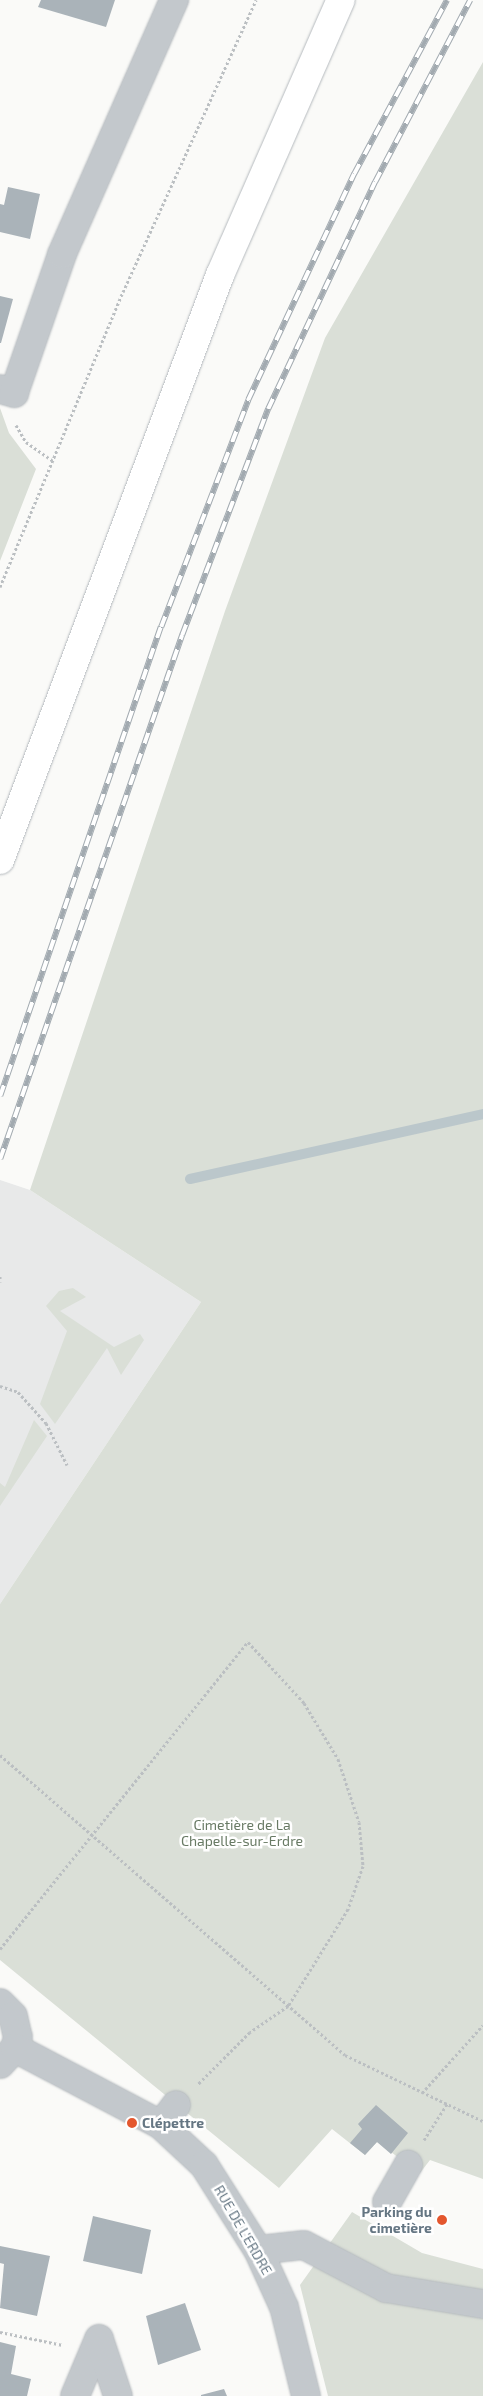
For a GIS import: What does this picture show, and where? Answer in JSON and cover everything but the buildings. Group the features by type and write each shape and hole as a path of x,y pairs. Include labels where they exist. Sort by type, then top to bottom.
{"main road":[{"path":"0,860 220,276 341,0"}],"street":[{"path":"7,391 62,254 174,0"},
{"path":"0,2003 18,2026 8,2056"},
{"name":"RUE DE L'ERDRE","path":"8,2056 169,2115 204,2165 258,2250 284,2307 306,2396"},
{"path":"387,2202 408,2165"},
{"path":"258,2250 304,2245 386,2288 483,2304"},
{"path":"75,2396 96,2352 98,2340 118,2396"}],"path":[{"path":"0,587 52,460 256,0"},
{"path":"7,391 13,420 26,442 52,460"},
{"path":"0,1276 0,1282"},
{"path":"0,1386 18,1392 46,1422 67,1465"},
{"path":"0,1949 248,1642 309,1711 338,1759 359,1822 363,1866 348,1909 288,2006 250,2032 169,2115"},
{"path":"0,1755 345,2055 422,2094 483,2121"},
{"path":"422,2094 483,2025"},
{"path":"408,2165 447,2104"},
{"path":"0,2332 96,2352"}],"shaded area":[{"path":"0,1180 30,1190 201,1302 0,1604"}],"green space":[{"name":"Cimetière de La Chapelle-sur-Erdre","path":"483,62 483,2179 430,2160 420,2173 377,2142 365,2155 332,2129 279,2188 0,1960 0,1604 201,1302 30,1190 225,611 325,338"},
{"path":"0,408 9,433 36,469 0,561"},
{"path":"73,1288 86,1297 60,1311 114,1347 140,1334 144,1340 121,1375 107,1348 55,1424 40,1404 67,1331 46,1306 59,1291"},
{"path":"34,1420 47,1436 0,1506 0,1483 5,1487"},
{"path":"352,2212 422,2253 483,2269 483,2396 328,2396 300,2285"}],"waterway":[{"path":"190,1179 483,1114"}],"railway":[{"path":"0,1096 161,627 248,400 354,174 447,0"},
{"path":"0,1159 182,635 268,409 375,182 470,0"}],"place":[{"name":"Clépettre","path":"132,2123"},
{"name":"Parking du cimetière","path":"442,2220"}]}
